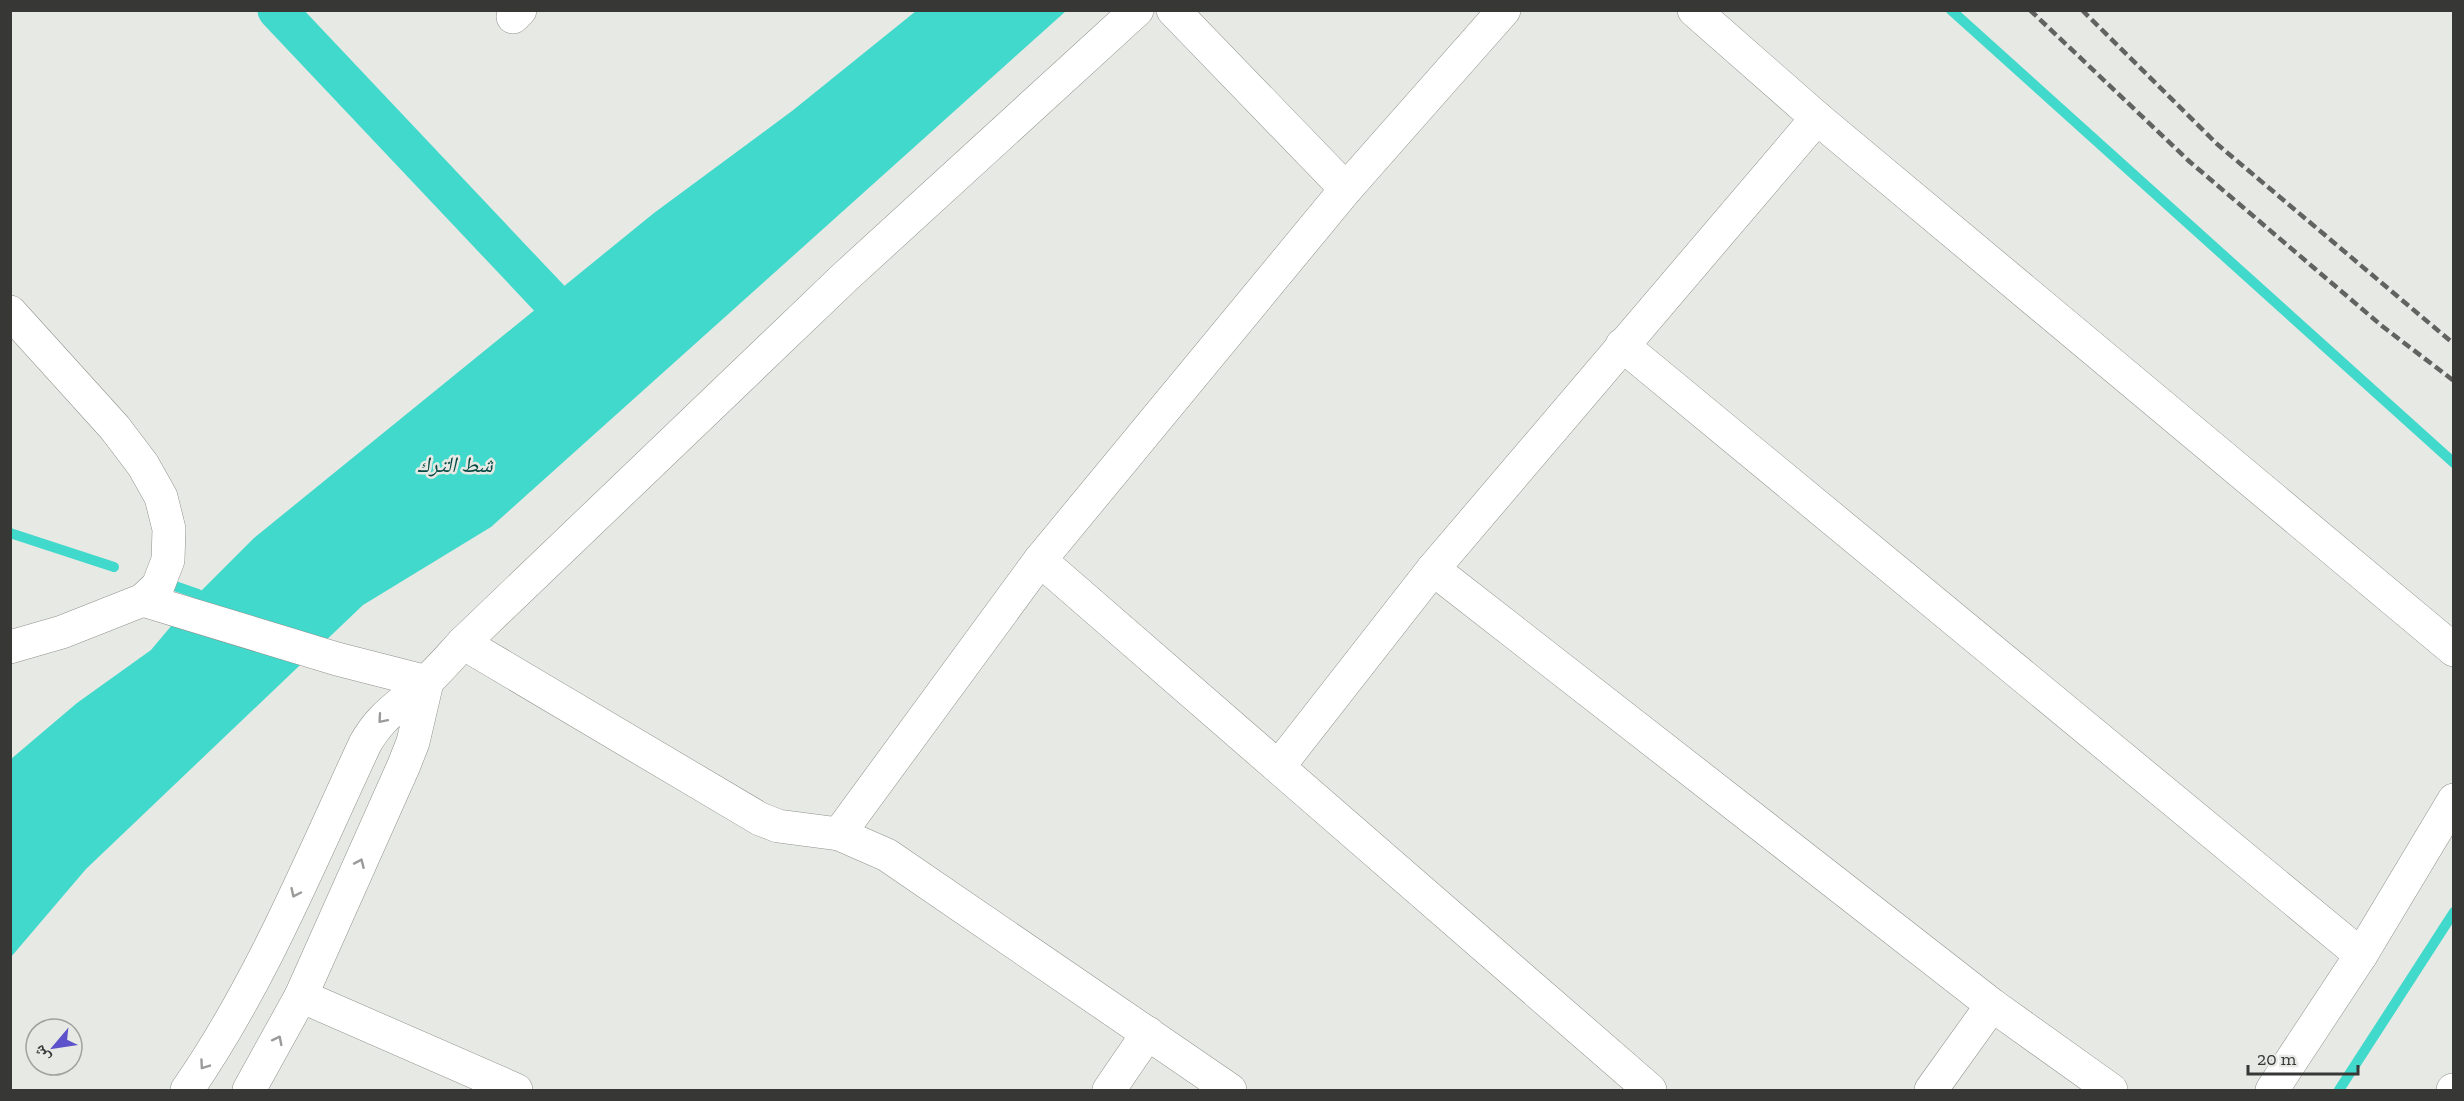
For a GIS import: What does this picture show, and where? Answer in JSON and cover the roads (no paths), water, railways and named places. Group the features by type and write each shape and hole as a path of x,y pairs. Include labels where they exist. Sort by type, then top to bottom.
{"street":[{"path":"187,1090 216,1048 255,979 374,728 388,711 427,682 463,643 845,277 1137,10"},
{"path":"1173,10 1346,189"},
{"path":"839,834 1040,560 1346,189 1503,10"},
{"path":"1694,10 1817,118 2454,650"},
{"path":"1279,766 1433,569 1817,118"},
{"path":"10,312 115,428 143,465 161,497 169,529 168,560 159,586 143,600 62,632 10,647"},
{"path":"1622,345 2361,955"},
{"path":"1040,560 1650,1090"},
{"path":"1433,569 1992,1005 2111,1090"},
{"path":"143,600 337,659 427,682"},
{"path":"463,643 760,819 778,826 839,834 887,855 1230,1090"},
{"path":"249,1090 301,996 410,750 427,682"},
{"path":"2272,1090 2361,955 2454,800"},
{"path":"301,996 516,1090"},
{"path":"1931,1090 1992,1005"},
{"path":"1108,1090 1148,1033"}],"water":[{"name":"شط الترك","path":"916,11 1066,11 491,527 363,605 86,869 11,957 11,759 77,703 151,650 198,594 254,538 654,213 792,111"}],"waterway":[{"path":"277,10 550,299"},
{"path":"1951,10 2454,463"},
{"path":"10,533 114,567"},
{"path":"172,585 198,594"},
{"path":"2339,1090 2454,912"}],"railway":[{"path":"2030,10 2190,162 2382,326 2454,381"},
{"path":"2082,10 2217,144 2454,344"}]}
